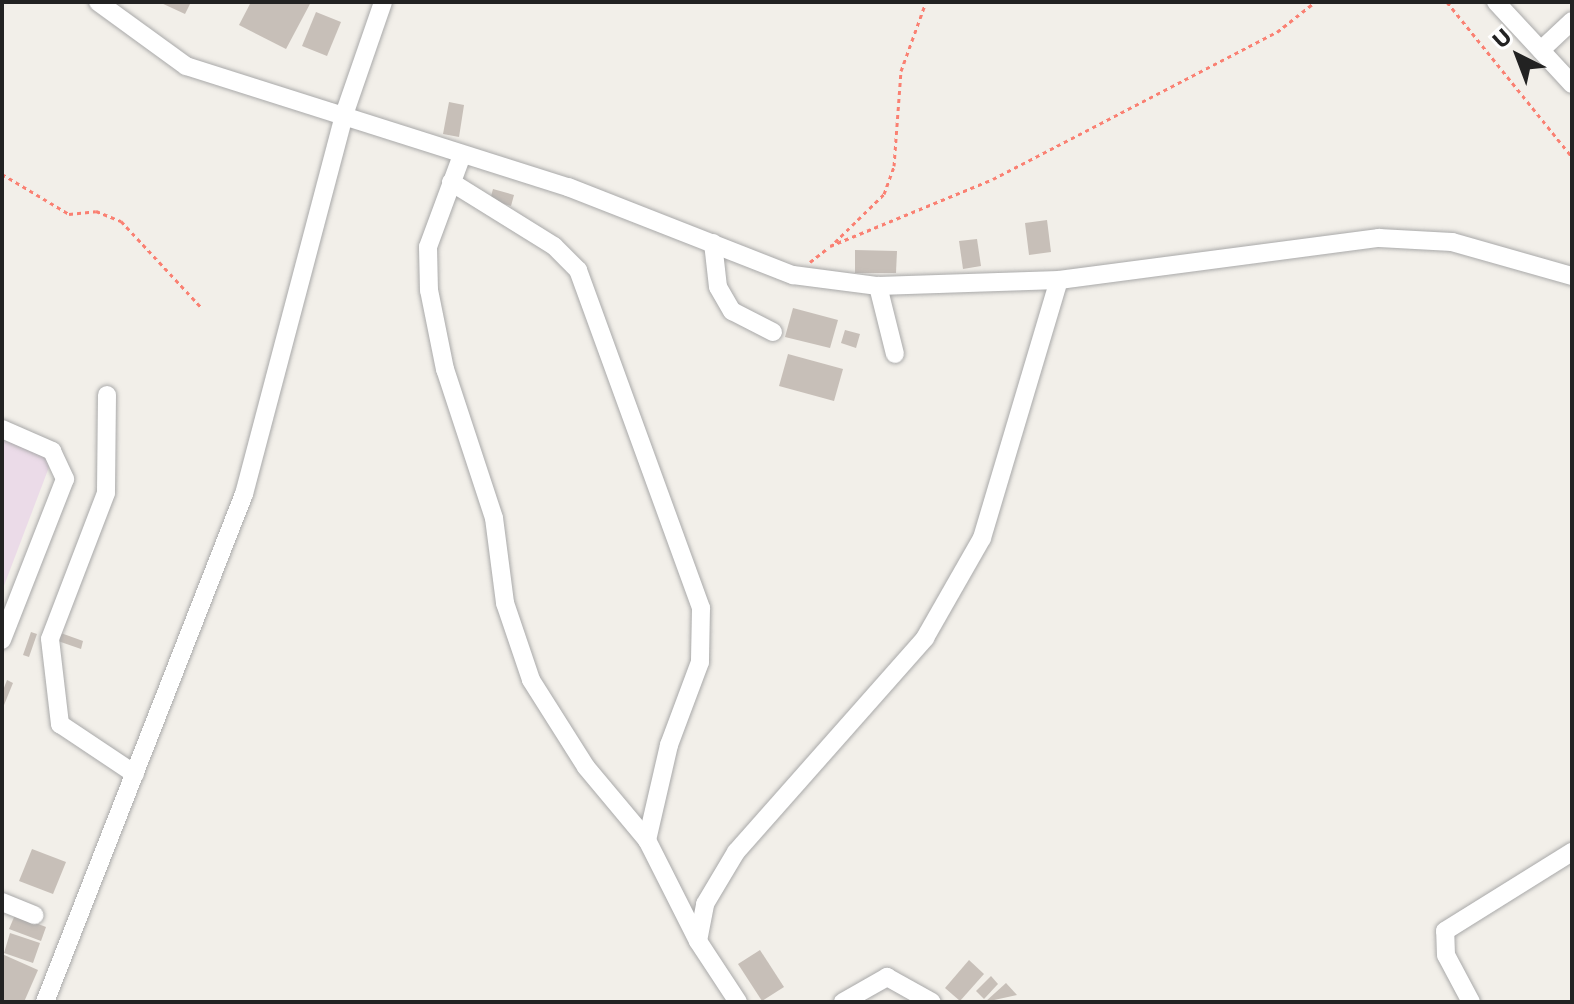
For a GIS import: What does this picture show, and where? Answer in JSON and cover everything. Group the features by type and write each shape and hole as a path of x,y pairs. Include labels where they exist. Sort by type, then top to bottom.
{"street":[{"path":"98,2 186,66 345,112 713,243 793,275 878,286 1059,280 1379,238 1452,242 1572,276"},
{"path":"45,1002 244,494 345,112 383,2"},
{"path":"1496,2 1572,84"},
{"path":"1541,50 1572,21"},
{"path":"462,155 428,247 429,290 445,369 494,518 505,603 539,693 586,767 647,840 698,941 738,1002"},
{"path":"451,182 554,246 578,270 701,608 700,662 669,745 647,840"},
{"path":"713,243 718,287 732,311 773,332"},
{"path":"698,941 705,904 736,852 925,638 982,538 1059,280"},
{"path":"878,286 895,354"},
{"path":"107,395 106,493 50,639 60,724 135,774"},
{"path":"2,429 52,451 65,479 2,640"},
{"path":"1471,1002 1446,955 1445,931 1572,852"},
{"path":"2,902 34,915"},
{"path":"843,1002 887,977 932,1002"}],"path":[{"path":"793,275 830,246 884,194 894,166 901,71 926,2"},
{"path":"830,246 1006,173 1277,32 1315,2"},
{"path":"1447,2 1572,157"},
{"path":"2,174 69,214 96,211 121,221 201,307"}],"shaded area":[{"path":"2,435 54,454 2,591"}],"building":[{"path":"159,2 191,2 185,14"},
{"path":"251,2 311,2 286,49 239,25"},
{"path":"316,12 341,22 327,56 302,46"},
{"path":"449,102 464,105 459,137 443,134"},
{"path":"493,189 514,195 511,206 490,200"},
{"path":"1047,220 1051,252 1029,255 1025,223"},
{"path":"977,239 981,266 963,269 959,241"},
{"path":"855,250 897,251 896,273 855,273"},
{"path":"793,308 838,320 830,348 785,337"},
{"path":"845,330 860,334 856,348 841,343"},
{"path":"788,354 843,369 834,401 779,386"},
{"path":"31,632 37,634 29,657 23,655"},
{"path":"58,632 83,641 81,649 55,640"},
{"path":"7,680 13,683 2,710 2,693"},
{"path":"32,849 66,862 53,894 19,881"},
{"path":"15,915 46,927 41,941 9,929"},
{"path":"10,933 40,943 33,963 4,953"},
{"path":"760,950 784,987 762,1001 738,964"},
{"path":"2,954 38,970 24,1002 2,1000"},
{"path":"969,960 984,974 960,1001 945,988"},
{"path":"991,976 998,984 984,999 976,991"},
{"path":"1006,983 1017,995 985,1002"}]}
